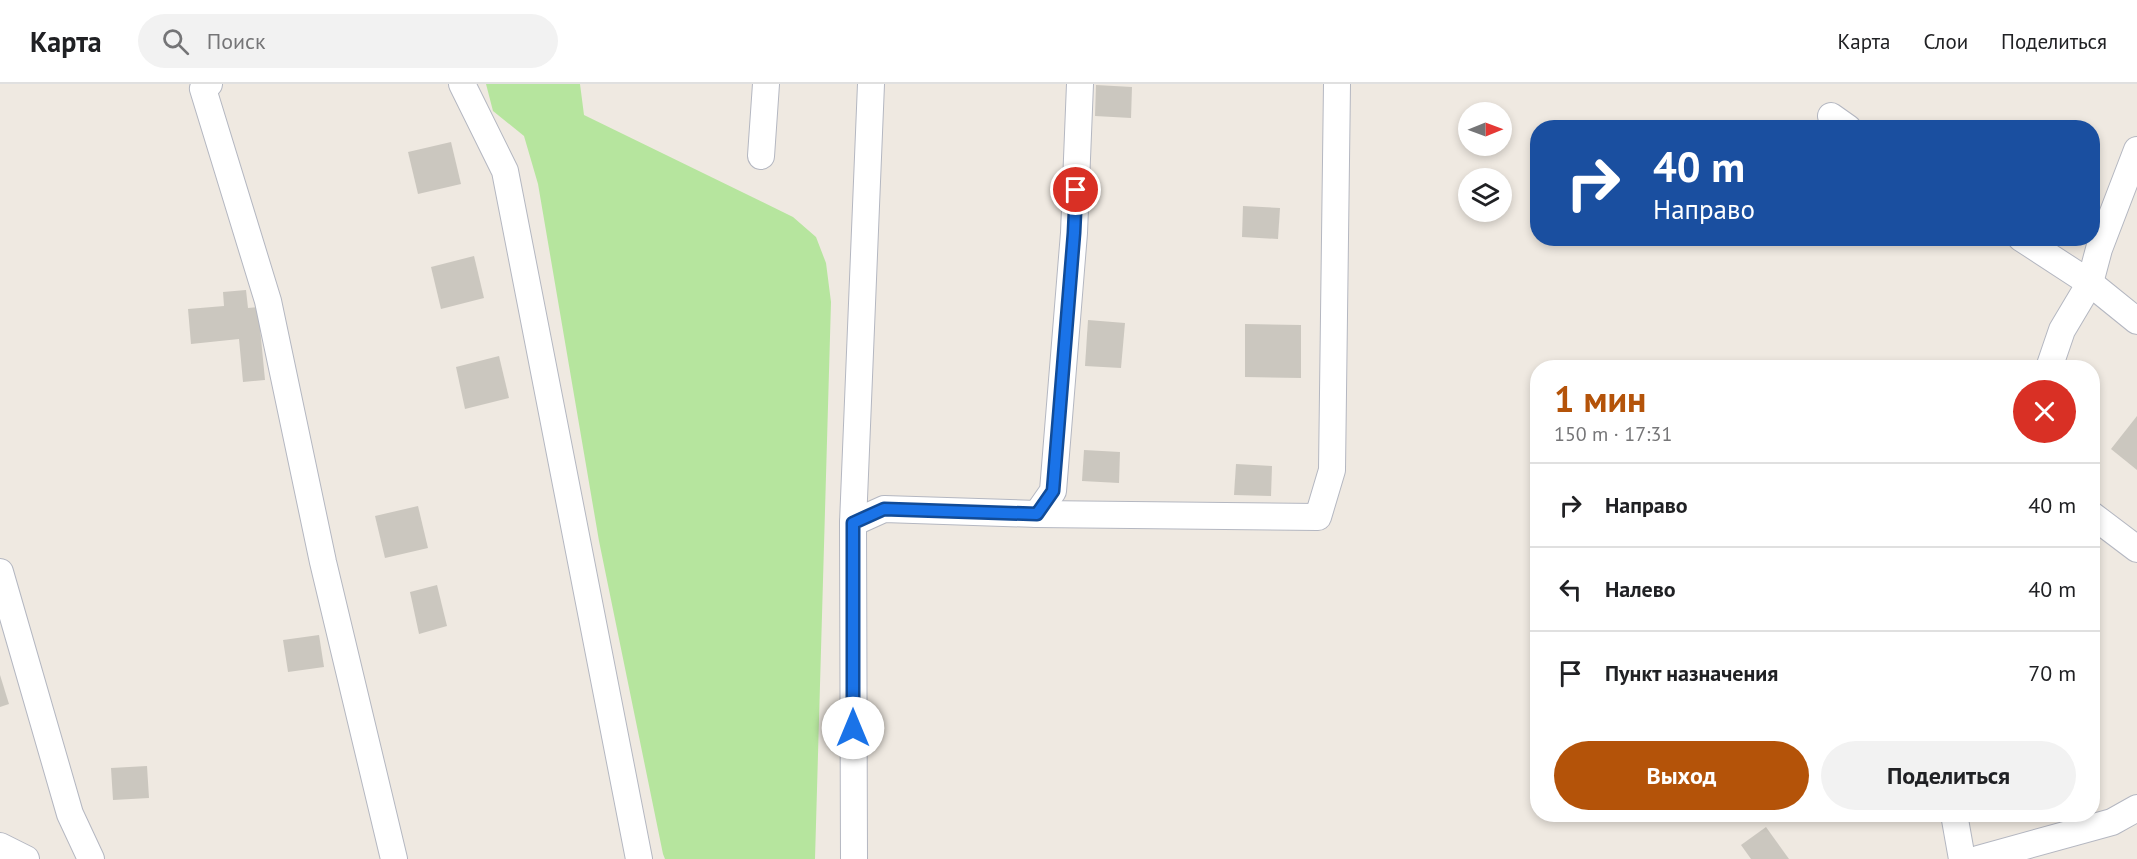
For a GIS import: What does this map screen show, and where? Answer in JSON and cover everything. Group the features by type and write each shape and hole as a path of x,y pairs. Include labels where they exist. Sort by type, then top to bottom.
{"street":[{"path":"209,84 202,89 268,301 323,562 394,859"},
{"path":"462,84 505,171 639,859"},
{"path":"761,156 766,84"},
{"path":"854,859 853,523 871,84"},
{"path":"1037,514 1053,491 1074,233 1080,84"},
{"path":"853,523 884,509 1037,514 1318,517 1332,470 1337,84"},
{"path":"2052,360 2062,330 2090,283 2099,249 2137,150"},
{"path":"2032,246 2090,283 2137,321"},
{"path":"2100,521 2137,549"},
{"path":"0,572 70,814 91,859"},
{"path":"1978,859 2112,822 2137,808"},
{"path":"1955,822 1962,859"},
{"path":"0,846 26,859"}],"green space":[{"path":"486,84 580,84 584,115 793,217 816,237 826,263 831,302 815,859 665,859 599,541 538,184 524,136 493,111"}],"building":[{"path":"1096,85 1132,87 1131,118 1095,116"},
{"path":"451,142 461,184 418,194 408,152"},
{"path":"1243,206 1280,208 1278,239 1242,237"},
{"path":"474,256 484,298 441,309 431,267"},
{"path":"246,290 248,308 258,307 265,380 243,382 239,339 191,344 188,309 224,306 223,292"},
{"path":"1088,320 1125,323 1121,368 1085,366"},
{"path":"1245,324 1301,325 1301,378 1245,377"},
{"path":"499,356 509,398 465,409 456,367"},
{"path":"2137,416 2137,470 2111,449"},
{"path":"1084,450 1120,452 1119,483 1082,481"},
{"path":"1236,464 1272,466 1271,496 1234,495"},
{"path":"418,506 428,548 385,558 375,516"},
{"path":"437,585 447,626 419,634 410,592"},
{"path":"319,635 324,667 288,672 283,640"},
{"path":"0,675 9,704 0,707"},
{"path":"147,766 149,798 113,800 111,768"},
{"path":"1766,827 1789,859 1751,859 1741,845"}],"route":[{"path":"853,728 853,523 884,509 1037,514 1053,491 1076,190"}]}
